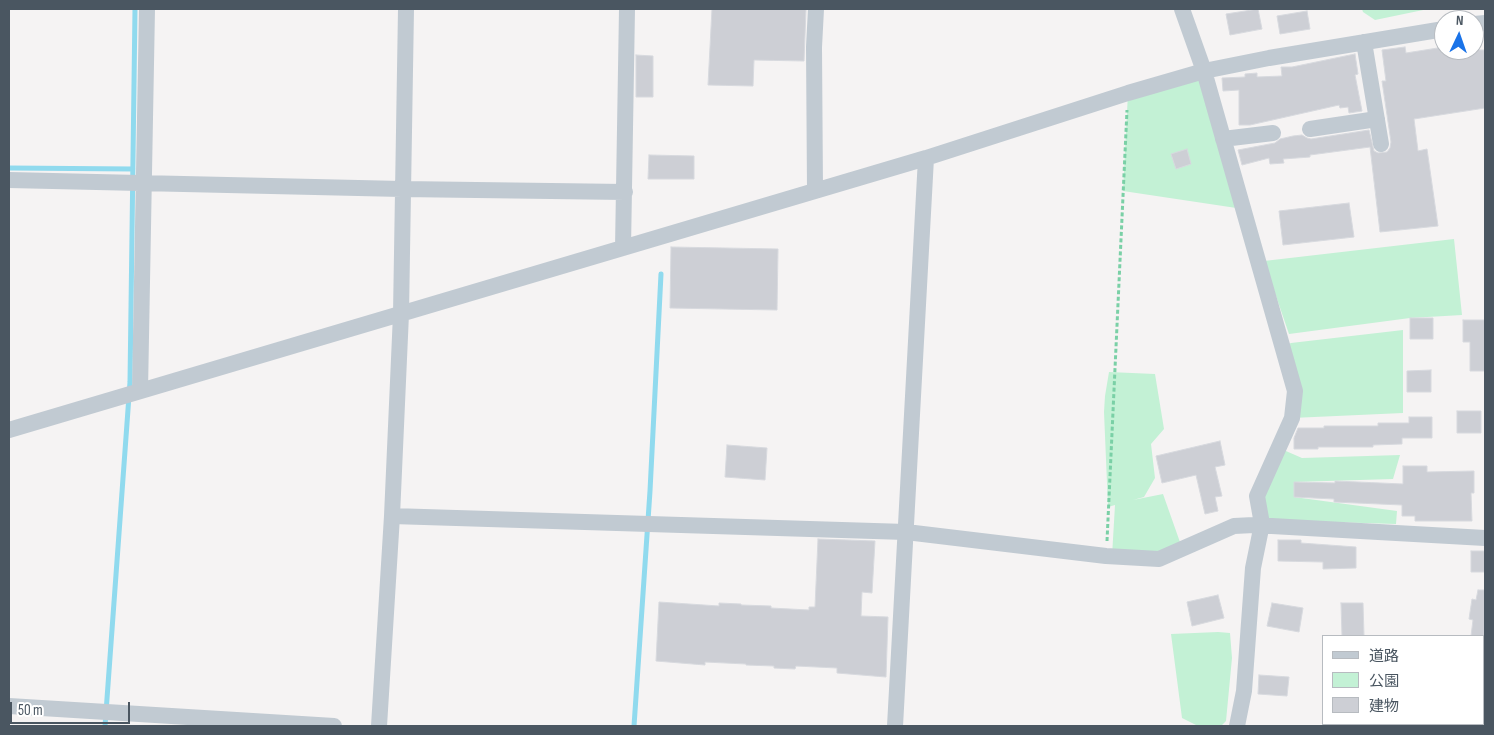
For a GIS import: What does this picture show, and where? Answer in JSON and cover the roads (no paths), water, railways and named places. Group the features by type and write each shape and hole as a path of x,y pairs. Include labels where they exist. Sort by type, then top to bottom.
{"street":[{"path":"140,391 147,9"},
{"path":"379,726 392,516 401,314 406,9"},
{"path":"623,248 627,9"},
{"path":"815,190 814,47 816,9"},
{"path":"1182,9 1204,71 1295,391 1292,418 1256,496 1262,524 1253,568 1244,691 1237,726"},
{"path":"9,430 926,158 1128,93 1204,71 1269,58 1434,31"},
{"path":"1364,42 1381,144"},
{"path":"1310,129 1377,118"},
{"path":"1223,139 1273,133"},
{"path":"895,726 926,158"},
{"path":"9,180 625,192"},
{"path":"392,516 906,532 1106,556 1159,559 1234,526 1262,524 1485,538"},
{"path":"9,706 334,726"}],"waterway":[{"path":"105,726 130,382 135,9"},
{"path":"9,168 133,169"},
{"path":"634,726 650,491 661,274"}]}
